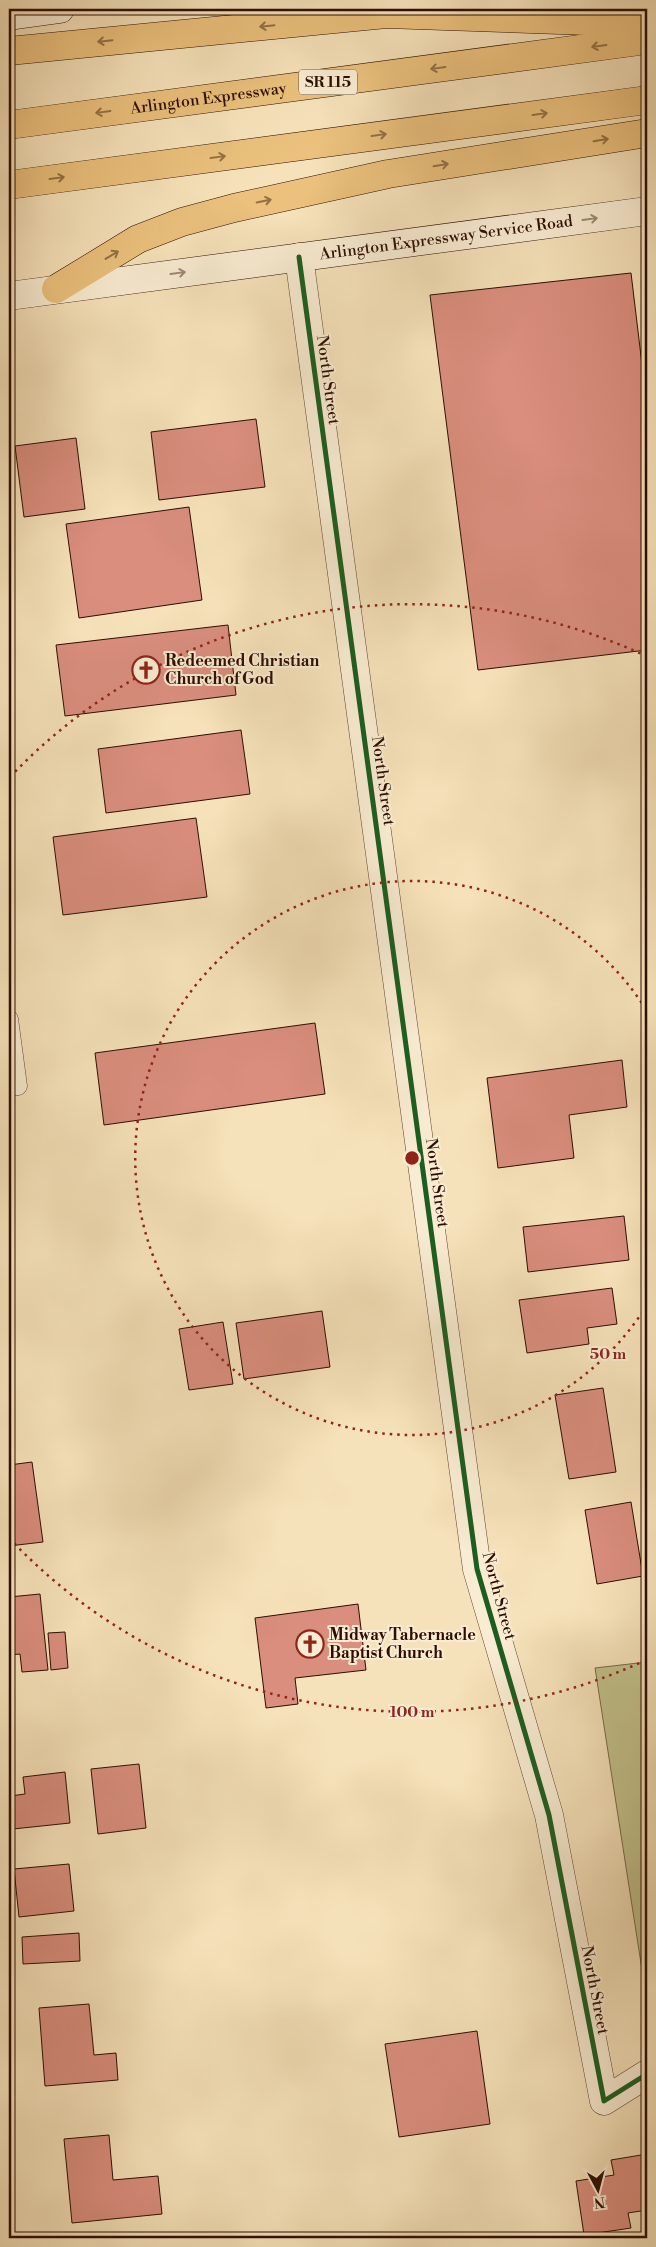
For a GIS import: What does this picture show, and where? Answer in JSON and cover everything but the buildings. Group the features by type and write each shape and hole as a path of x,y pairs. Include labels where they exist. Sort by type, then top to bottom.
{"highway":[{"path":"9,51 386,14 647,23"},
{"name":"Arlington Expressway","path":"9,125 647,40"},
{"path":"9,185 647,100"},
{"path":"56,290 138,239 182,222 234,208 388,174 647,133"}],"street":[{"path":"9,16 60,9"},
{"name":"Arlington Expressway Service Road","path":"9,296 647,211"},
{"name":"North Street","path":"299,257 477,1569 549,1815 604,2101 647,2074"}],"lane":[{"path":"9,1019 18,1086 9,1087"}],"green space":[{"path":"647,1662 647,1989 645,1989 595,1668"}],"cycle path":[{"path":"299,257 477,1569 549,1815 604,2101 647,2074"}],"place":[{"name":"Redeemed Christian Church of God","path":"146,670"},
{"name":"Midway Tabernacle Baptist Church","path":"310,1644"}]}
